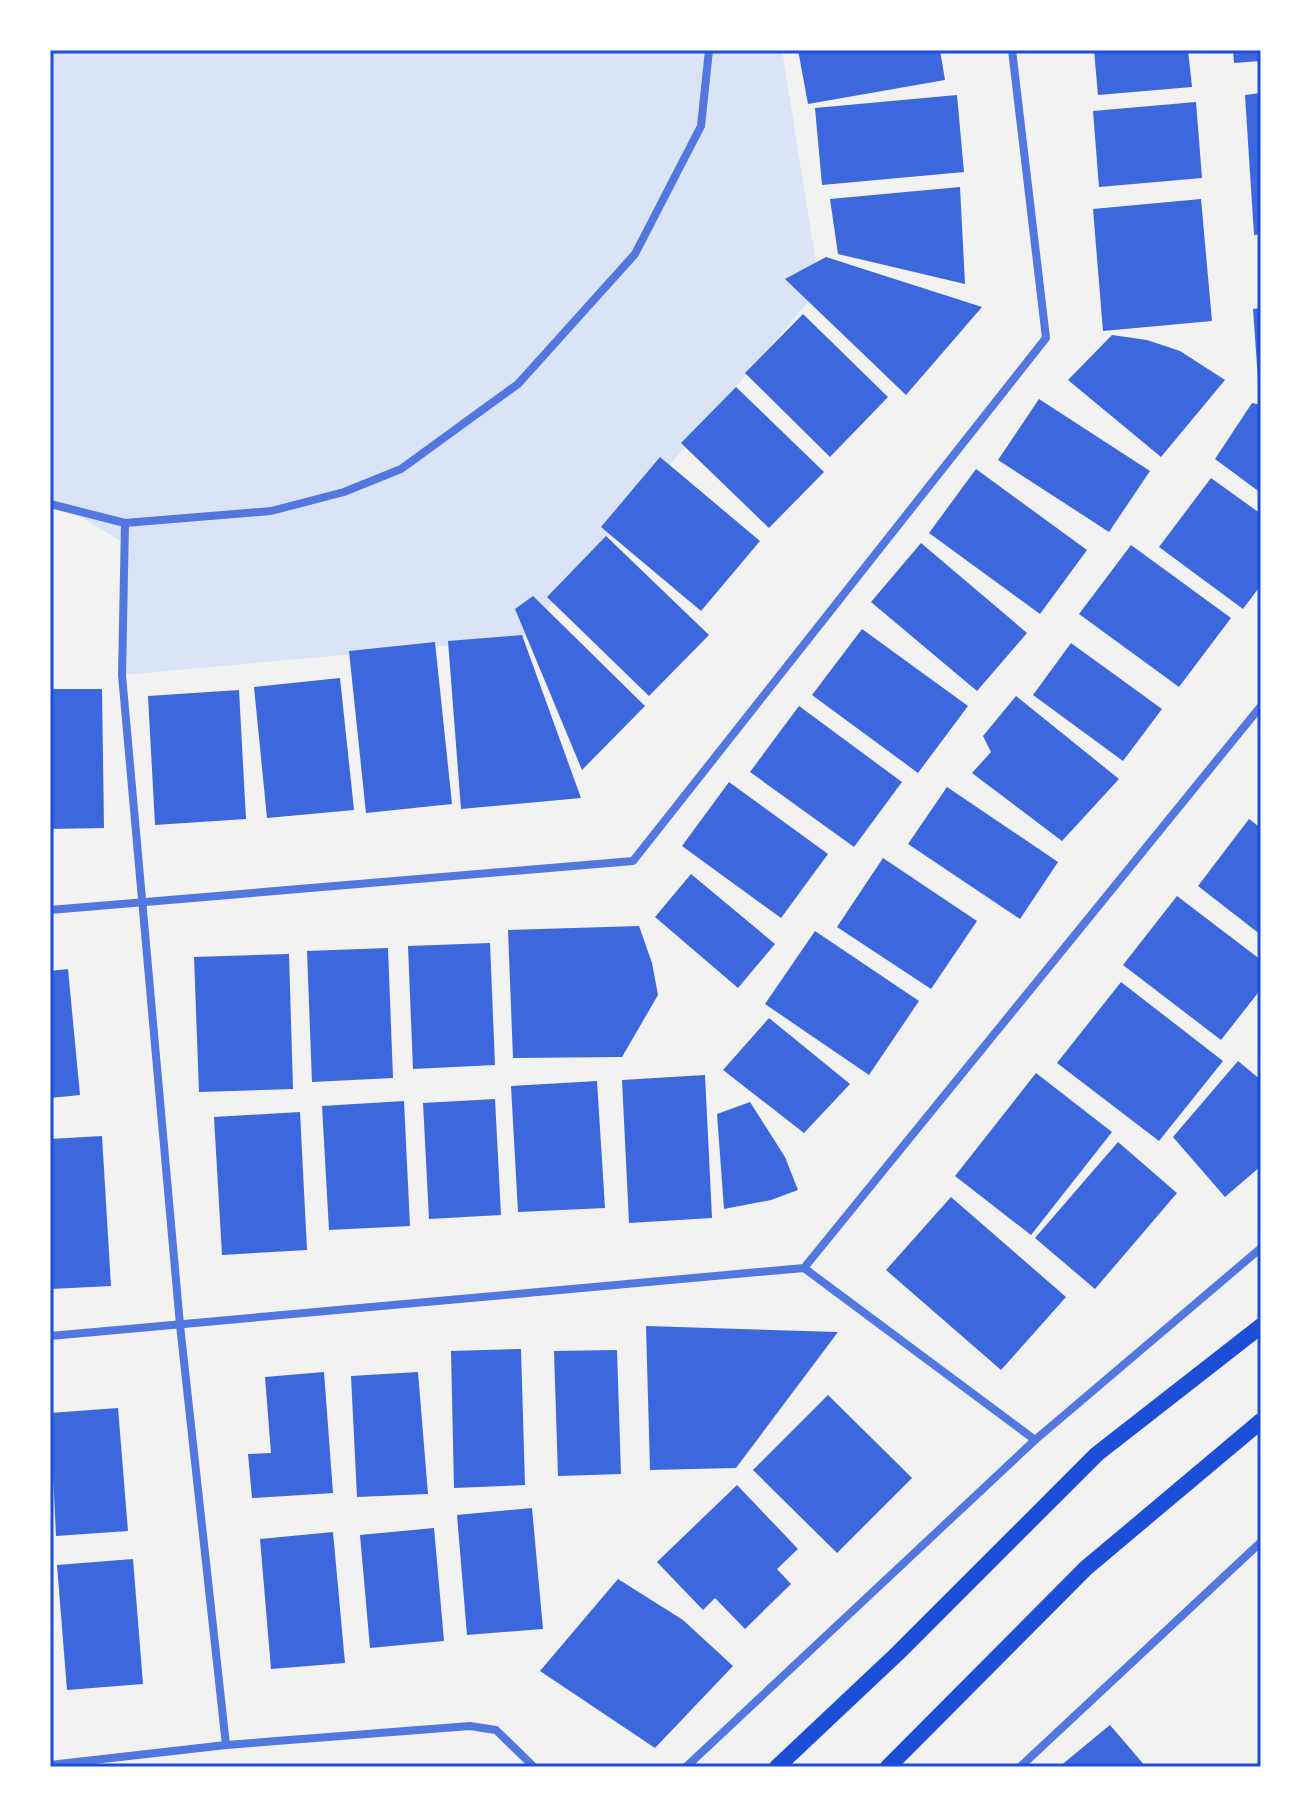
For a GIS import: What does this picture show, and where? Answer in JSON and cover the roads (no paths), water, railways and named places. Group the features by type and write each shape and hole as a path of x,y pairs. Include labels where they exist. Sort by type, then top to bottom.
{"main road":[{"path":"777,1767 898,1653 1097,1454 1261,1326"},
{"path":"888,1767 1086,1568 1261,1421"}],"street":[{"path":"50,504 125,523 271,511 344,492 401,469 518,384 635,254 701,126 709,50"},
{"path":"50,910 633,861 1046,338 1012,50"},
{"path":"125,523 122,675 180,1325 226,1745"},
{"path":"804,1268 1261,706"},
{"path":"686,1767 1035,1440 1261,1248"},
{"path":"50,1336 804,1268 1035,1440"},
{"path":"1020,1767 1261,1542"},
{"path":"50,1765 226,1745 470,1726 496,1730 534,1767"}]}
